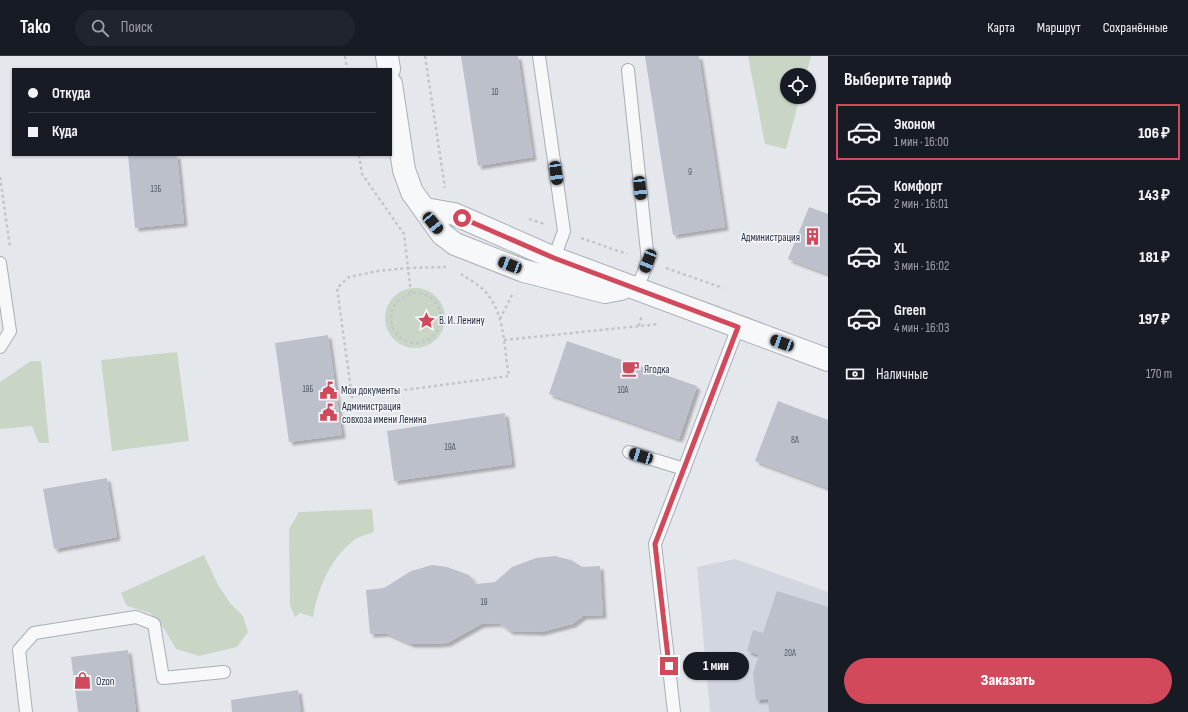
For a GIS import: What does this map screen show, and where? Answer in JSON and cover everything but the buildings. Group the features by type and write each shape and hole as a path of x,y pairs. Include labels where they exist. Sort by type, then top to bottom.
{"street":[{"path":"387,56 389,68"},
{"path":"392,91 404,170 412,192 442,234 455,244 524,270 596,282"},
{"path":"425,209 454,214 554,258 596,282 605,292 634,288 828,360"},
{"path":"455,244 453,229 456,224 471,221"}],"lane":[{"path":"539,56 564,231 554,258"},
{"path":"628,70 648,261 634,288"},
{"path":"0,263 10,331 0,347"},
{"path":"674,712 655,544 738,327"},
{"path":"629,452 684,469"},
{"path":"26,712 19,650 34,633 136,617 154,624 163,678 224,672"}],"path":[{"path":"345,56 347,68"},
{"path":"425,56 445,188"},
{"path":"359,156 362,174 404,234 411,293"},
{"path":"446,267 461,274 480,286 491,300 500,319 509,376 352,397 337,288 349,278 378,271 408,268 446,267"},
{"path":"411,293 420,293 428,296 440,309 441,318 440,327 435,335 420,343 411,344 396,335 391,327 390,318 391,309 396,302 402,296 411,293"},
{"path":"504,340 666,323"}],"shaded area":[{"path":"735,559 828,592 828,712 710,712 697,567"}],"green space":[{"path":"748,56 811,56 808,68 780,68 780,104 798,104 786,149 765,144"},
{"path":"415,288 432,293 440,301 445,318 440,335 432,343 415,348 398,343 390,335 385,318 390,301 398,293"},
{"path":"177,352 189,441 112,451 101,360"},
{"path":"31,361 41,361 49,443 39,443 32,426 0,429 0,382"},
{"path":"372,509 374,532 354,540 338,556 326,575 318,595 313,617 300,613 295,617 290,606 289,529 299,512"},
{"path":"204,555 218,585 230,603 243,616 248,632 237,647 199,656 176,649 165,630 150,613 127,606 121,593"}],"place":[{"name":"Администрация","path":"813,237"},
{"name":"В. И. Ленину","path":"426,320"},
{"name":"Ягодка","path":"631,369"},
{"name":"Мои документы","path":"328,390"},
{"name":"Администрация совхоза имени Ленина","path":"329,412"},
{"name":"Ozon","path":"83,681"}],"route":[{"path":"462,218 554,258 738,327 655,544 669,666"}]}
